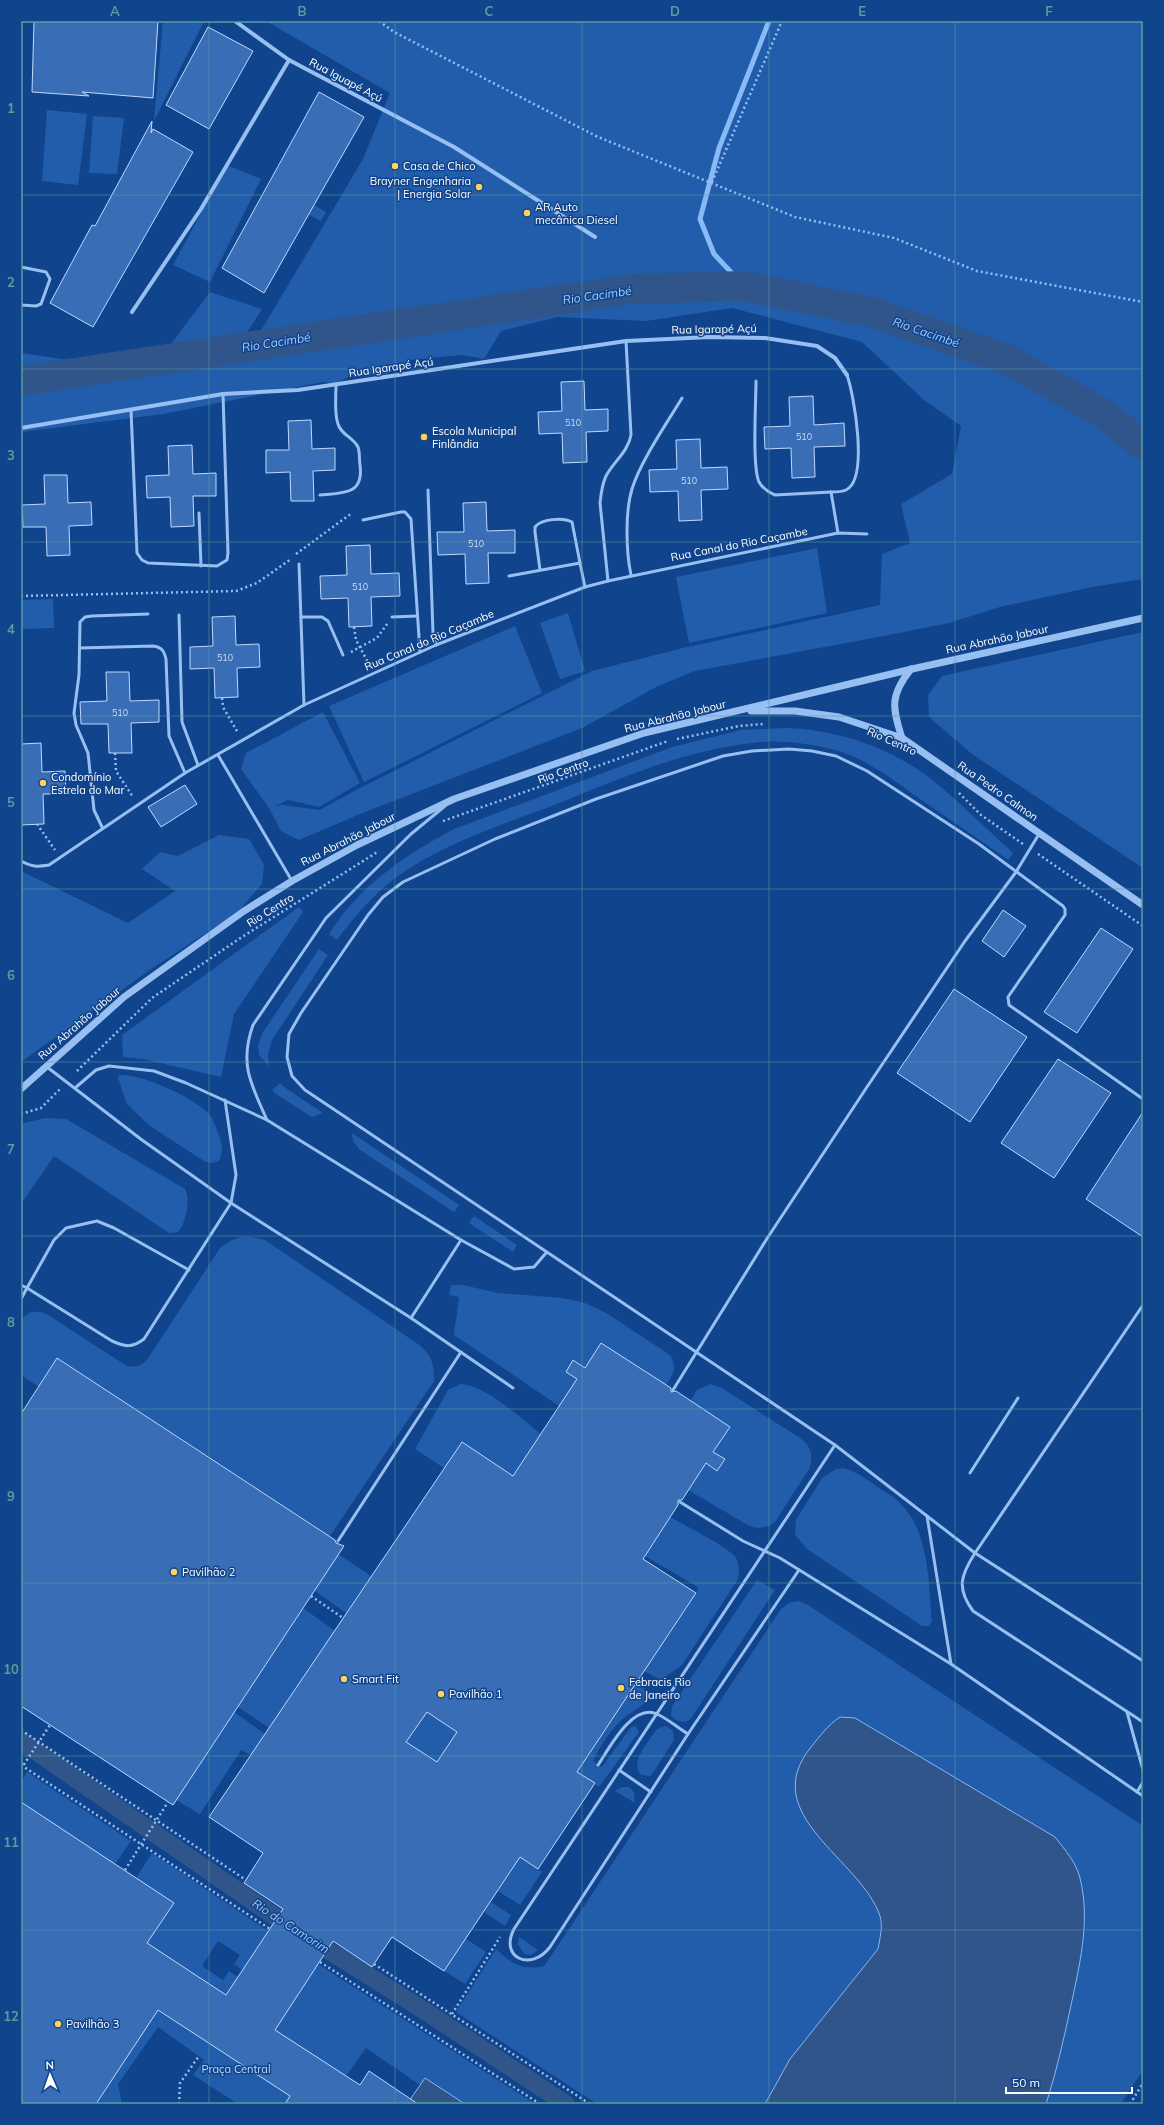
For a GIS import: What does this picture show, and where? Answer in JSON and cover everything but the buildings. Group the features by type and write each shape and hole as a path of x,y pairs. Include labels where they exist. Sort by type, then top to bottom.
{"street":[{"name":"Rua Iguapé Açú","path":"235,21 242,28 289,60 454,147 595,237"},
{"path":"132,312 201,209 289,60"},
{"name":"Rua Igarapé Açú","path":"21,428 223,394 298,390 626,341 710,337 765,338 817,346 835,358 847,375"},
{"name":"Rua Abrahão Jabour","path":"21,1089 124,997 244,911 292,881 357,845 454,799 644,733 912,669 1143,618"},
{"path":"902,738 894,713 895,694 902,681 912,669"},
{"name":"Rua Abrahão Jabour","path":"739,711 796,711 839,717 902,738"},
{"name":"Rua Pedro Calmon","path":"902,738 1143,905"}],"lane":[{"path":"21,267 46,272 50,279 41,304 36,306 21,305"},
{"path":"608,581 600,503 601,490 606,476 628,446 631,435 626,341"},
{"path":"756,381 757,471 762,487 767,492 775,495 831,492 846,490 853,483 858,468 856,410 853,392 847,375"},
{"path":"320,495 342,493 352,490 359,484 361,475 358,447 340,430 337,423 336,384"},
{"path":"131,410 137,553 142,560 148,563 201,566 223,564 228,553 223,394"},
{"path":"631,575 628,522 632,489 641,469 682,398"},
{"path":"428,490 433,633 436,645"},
{"path":"831,492 838,533"},
{"path":"363,520 401,512 405,512 411,519 420,652"},
{"path":"199,513 201,566"},
{"path":"540,570 535,527 541,522 562,519 572,522 585,587"},
{"name":"Rua Canal do Rio Caçambe","path":"21,861 31,866 39,867 49,864 102,827 185,773 304,705 436,645 585,587 631,575 838,533 867,534"},
{"path":"509,576 580,563"},
{"path":"299,564 304,705"},
{"path":"102,827 94,810 88,753 76,725 74,713 79,675 80,622 85,617 148,614"},
{"path":"179,615 182,722 198,765"},
{"path":"392,617 417,616"},
{"path":"301,617 322,617 328,620 343,655"},
{"path":"80,648 153,646 159,647 164,651 166,659 169,736 185,773"},
{"path":"1143,1099 1009,1005 1008,997 1066,912 1063,906 979,844 866,771 836,756 812,751 789,749 752,751 723,756 678,770 543,819 495,839 403,882 383,897 368,915 301,1013 289,1034 287,1057 292,1076 305,1090 546,1254 835,1445 975,1552 1143,1661"},
{"path":"218,755 292,881"},
{"path":"266,1120 252,1087 246,1063 246,1044 255,1020 326,918 411,834 454,799"},
{"path":"673,1390 768,1237 965,941 1016,872 1039,834"},
{"path":"47,1066 142,1140 231,1203 411,1318 513,1388"},
{"path":"75,1088 96,1070 109,1066 123,1066 154,1071 225,1100 266,1120 461,1240 514,1269 534,1267 546,1254"},
{"path":"21,1285 112,1341 123,1346 135,1346 144,1339 231,1203 236,1175 225,1100"},
{"path":"21,1299 54,1240 66,1228 91,1222 96,1222 114,1228 189,1270"},
{"path":"411,1318 461,1240"},
{"path":"1143,1305 975,1552 964,1570 961,1582 963,1594 973,1611 1143,1722"},
{"path":"338,1541 460,1352"},
{"path":"970,1473 1018,1398"},
{"path":"799,1570 688,1734 545,1954 536,1959 528,1960 518,1958 511,1950 509,1939 619,1770 766,1551 835,1445"},
{"path":"680,1502 743,1541 766,1551 799,1570 951,1664 1143,1796"},
{"path":"927,1516 951,1664"},
{"path":"1127,1711 1143,1770"},
{"path":"598,1765 625,1725 645,1713 657,1714 688,1734"},
{"path":"619,1770 651,1792"},
{"path":"1137,1792 1143,1782"}],"path":[{"path":"378,21 394,32 598,137 795,217 894,238 977,271 1143,302"},
{"path":"712,182 782,21"},
{"path":"21,596 219,592 247,588 257,583 352,513"},
{"path":"343,655 377,638 392,617"},
{"path":"354,627 356,640 366,658"},
{"path":"222,698 223,707 234,727"},
{"name":"Rio Centro","path":"439,823 668,741 739,726 770,724"},
{"path":"114,753 116,771 130,793"},
{"path":"955,789 981,815 1143,926"},
{"path":"37,824 51,845"},
{"name":"Rio Centro","path":"21,1114 41,1108 152,998 242,937 386,847"},
{"path":"310,1596 343,1618"},
{"path":"21,1769 50,1725"},
{"path":"21,1730 246,1880"},
{"path":"21,1765 270,1929"},
{"path":"125,1870 168,1802"},
{"path":"452,2014 502,1934 509,1939"},
{"path":"320,1962 540,2104"},
{"path":"374,1964 590,2104"},
{"path":"179,2104 180,2083 199,2056"},
{"path":"1130,2104 1143,2083"}],"green space":[{"path":"163,21 204,21 154,121"},
{"path":"266,21 1143,21 1143,579 1092,587 1000,607 949,623 695,671 658,686 582,728 360,814 299,840 281,831 269,808 241,769 246,753 323,712 360,783 319,807 288,800 273,807 282,805 320,810 356,790 592,671 683,648 880,605 882,554 910,543 901,504 952,474 961,426 924,400 862,342 732,308 646,321 557,317 501,331 484,359 461,355 410,360 387,374 348,377 336,384 323,382 163,414 21,432 21,353 96,364 256,339 363,159 390,93"},
{"path":"47,110 87,114 78,185 42,181"},
{"path":"93,116 124,118 117,174 89,173"},
{"path":"227,165 261,179 210,282 173,265"},
{"path":"274,182 326,212 321,221 268,193"},
{"path":"210,292 262,309 246,334 171,344"},
{"path":"817,548 827,613 689,643 676,577"},
{"path":"53,599 54,628 21,629 21,600"},
{"path":"568,613 585,671 560,679 540,623"},
{"path":"515,626 542,693 364,782 329,706"},
{"path":"1143,632 1143,868 972,754 929,717 928,695 942,676"},
{"path":"786,728 828,733 848,738 868,744 907,762 941,787 1013,853 1008,860 869,764 847,754 835,750 794,742 772,741 752,743 699,753 648,768 449,847 430,856 394,879 363,908 337,940 329,934 354,901 384,873 418,850 454,829 672,747 741,730"},
{"path":"219,835 249,839 264,865 262,884 237,913 154,967 21,1062 21,871 128,923 175,891 142,869 160,852 178,856"},
{"path":"299,907 303,912 234,1014 221,1077 143,1059 123,1057 122,1035"},
{"path":"319,949 328,955 272,1040 268,1055 269,1066 259,1055 258,1045 263,1032"},
{"path":"119,1075 140,1078 177,1092 206,1111 214,1122 221,1141 222,1151 219,1161 211,1163 204,1161 150,1126 127,1104 118,1078"},
{"path":"280,1083 323,1113 312,1117 276,1094 272,1090"},
{"path":"45,1118 66,1119 185,1189 188,1205 183,1223 178,1232 169,1233 54,1156 21,1204 21,1124"},
{"path":"352,1133 459,1205 454,1212 360,1150 353,1141"},
{"path":"474,1216 517,1245 513,1252 469,1223"},
{"path":"241,1237 252,1237 265,1240 418,1344 429,1356 433,1365 434,1381 330,1536 58,1358 39,1387 21,1375 21,1321 24,1317 33,1312 40,1312 48,1315 127,1366 135,1367 142,1364 147,1360 220,1248 230,1241"},
{"path":"451,1285 463,1285 498,1293 562,1298 585,1303 608,1314 670,1355 674,1367 673,1374 666,1385 601,1343 585,1368 573,1360 566,1372 577,1379 559,1406 454,1335 459,1297 449,1295"},
{"path":"461,1384 482,1390 492,1396 541,1434 513,1476 462,1442 444,1468 415,1449 448,1390"},
{"path":"710,1384 722,1388 800,1438 809,1448 811,1460 809,1469 775,1522 768,1526 762,1528 752,1527 688,1490 706,1463 717,1471 725,1459 713,1452 730,1427 690,1401 697,1390"},
{"path":"844,1468 862,1476 897,1500 909,1514 917,1528 926,1558 928,1574 932,1621 929,1626 922,1626 807,1549 795,1535 796,1520 822,1478 836,1469"},
{"path":"670,1517 716,1542 732,1553 736,1558 739,1571 738,1579 682,1665 661,1680 644,1671 696,1594 698,1587 645,1556"},
{"path":"338,1554 371,1576 346,1613 314,1590"},
{"path":"757,1580 775,1590 692,1717 684,1722 674,1719 671,1715 672,1706"},
{"path":"799,1601 808,1605 1143,1826 1143,2070 1121,2104 1046,2104 1062,2046 1083,1944 1085,1911 1083,1895 1078,1872 1070,1856 1055,1837 855,1718 827,1845 866,1890 877,1910 881,1926 878,1949 790,2059 765,2104 597,2104 456,2012 496,1949 507,1959 523,1967 529,1968 544,1966 781,1609 789,1603"},
{"path":"303,1608 335,1631 269,1728 238,1707"},
{"path":"636,1684 652,1694 649,1699 624,1718 610,1732 593,1761 602,1767 631,1727 636,1726 639,1732 599,1787 577,1772"},
{"path":"438,1708 456,1720 460,1744 448,1761 425,1765 408,1754 403,1731 415,1713"},
{"path":"234,1712 265,1734 251,1755 241,1750 200,1814 176,1800"},
{"path":"666,1726 673,1731 674,1740 653,1773 650,1776 641,1775 637,1764 645,1745 657,1729"},
{"path":"27,1772 131,1841 115,1864 21,1802 21,1782"},
{"path":"622,1787 629,1787 634,1792 635,1803 615,1791"},
{"path":"152,1853 268,1931 242,1970 234,1964 240,1955 218,1941 202,1966 223,1980 229,1971 238,1977 226,1995 147,1943 174,1903 136,1878"},
{"path":"520,1857 542,1872 520,1905 498,1891"},
{"path":"491,1902 511,1915 505,1926 484,1912"},
{"path":"519,1937 538,1950 531,1955 524,1954 518,1944"},
{"path":"466,1939 486,1952 465,1984 444,1971"},
{"path":"318,1964 535,2104 465,2104 425,2078 420,2085 366,2048 346,2076 275,2030"},
{"name":"Praça Central","path":"150,1979 311,2104 238,2104 193,2075 204,2060 158,2027 118,2084 122,2104 68,2104"}],"shaded area":[{"path":"840,1717 855,1718 1055,1837 1070,1856 1076,1867 1080,1878 1084,1911 1084,1928 1080,1961 1065,2034 1046,2104 765,2104 790,2059 878,1949 881,1932 881,1920 869,1895 818,1836 804,1815 796,1794 797,1771 811,1747 828,1727"},
{"path":"425,2078 465,2104 407,2104"}],"waterway":[{"path":"744,286 714,254 700,219 719,148 769,21"},
{"name":"Rio Cacimbé","path":"21,381 632,289 744,286 871,312 1006,359 1104,414 1143,445"},
{"name":"Rio do Camorim","path":"21,1741 277,1918 428,2013 566,2104"}],"place":[{"name":"Casa de Chico","path":"395,166"},
{"name":"Brayner Engenharia | Energia Solar","path":"479,187"},
{"name":"AR Auto mecânica Diesel","path":"527,213"},
{"name":"Escola Municipal Finlândia","path":"424,437"},
{"name":"Condomínio Estrela do Mar","path":"43,783"},
{"name":"Pavilhão 2","path":"174,1572"},
{"name":"Smart Fit","path":"344,1679"},
{"name":"Febracis Rio de Janeiro","path":"621,1688"},
{"name":"Pavilhão 1","path":"441,1694"},
{"name":"Pavilhão 3","path":"58,2024"}]}
